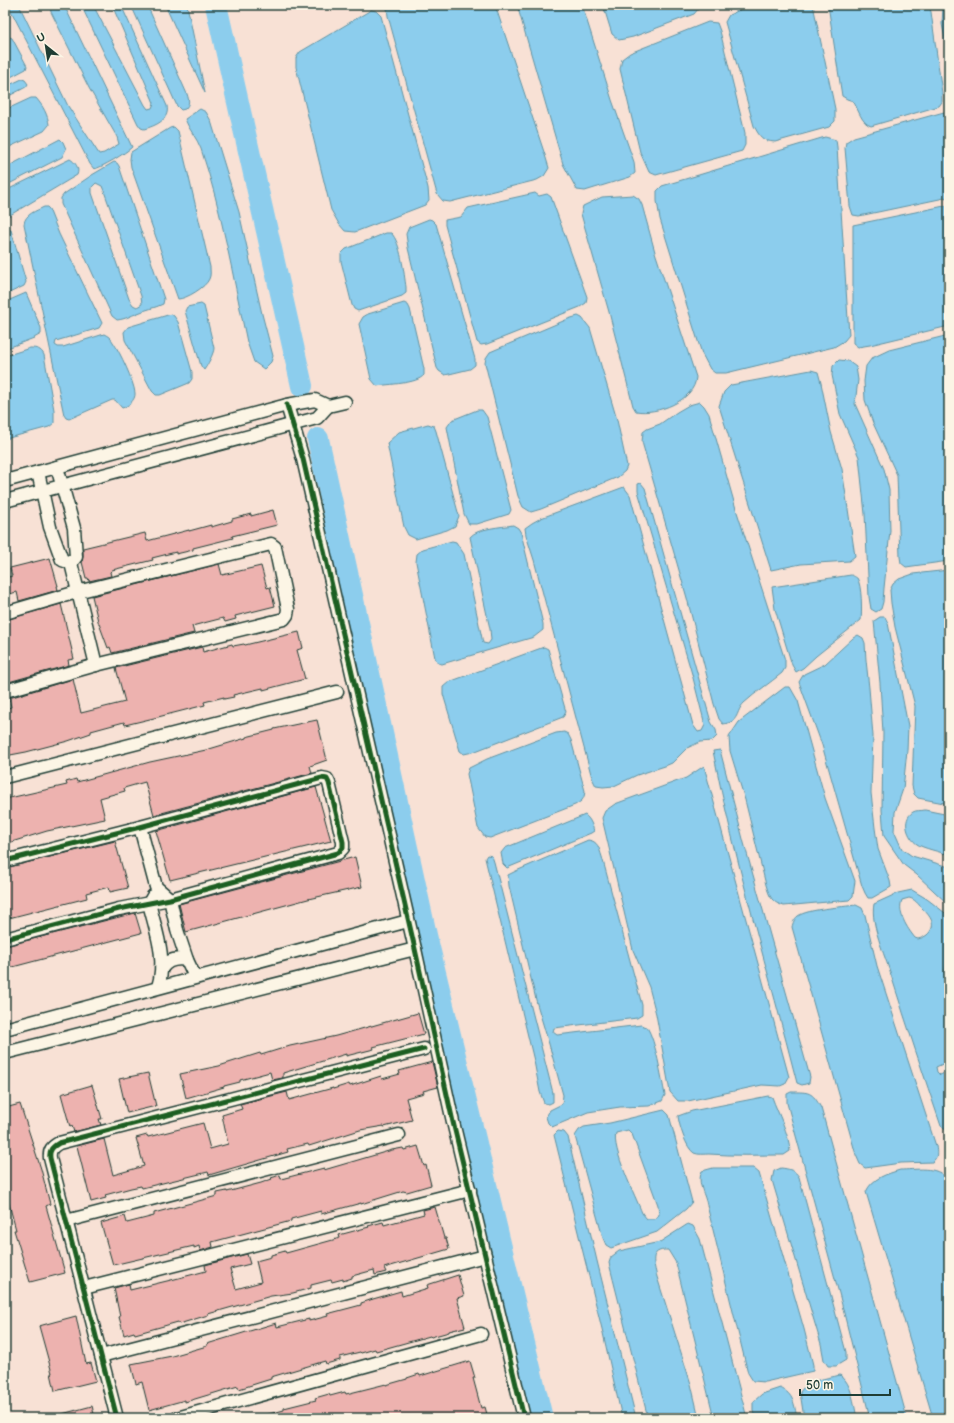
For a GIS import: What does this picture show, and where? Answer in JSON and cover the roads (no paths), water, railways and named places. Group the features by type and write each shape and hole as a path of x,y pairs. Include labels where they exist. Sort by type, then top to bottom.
{"street":[{"path":"5,481 287,406 315,400 328,406"},
{"path":"5,501 293,425 317,418 328,406 345,402"},
{"path":"287,406 303,459 408,921 416,948 485,1256 524,1418"},
{"path":"57,467 74,528 76,557 71,564 96,665"},
{"path":"38,472 50,527 62,560 71,564"},
{"path":"53,534 74,528"},
{"path":"5,613 78,592 271,544 274,547 288,609 287,615 284,619 96,665 5,691"},
{"path":"5,776 337,692"},
{"path":"5,861 140,827 322,778 327,779 329,783 343,842 343,848 338,853 170,899 119,909 5,939"},
{"path":"140,827 156,887 170,899 177,930 194,978"},
{"path":"156,887 149,903 162,956 162,968 158,987"},
{"path":"5,1029 408,921"},
{"path":"5,1053 416,948"},
{"path":"162,968 172,959 187,960"},
{"path":"117,1418 50,1158 51,1149 58,1143 424,1049"},
{"path":"66,1221 399,1135"},
{"path":"84,1288 470,1190"},
{"path":"101,1356 485,1256"},
{"path":"177,1418 481,1334"}],"water":[{"path":"8,5 19,5 68,106 99,154 104,153 119,144 117,137 89,88 51,12 50,5 64,5 132,147 129,150 108,163 94,169 90,164"},
{"path":"81,5 93,5 145,105 148,109 152,108 154,103 112,5 121,5 167,106 166,115 161,122 144,129 138,124"},
{"path":"131,5 147,5 187,94 189,102 185,109 181,110 177,106"},
{"path":"165,5 187,5 205,93"},
{"path":"389,5 495,5 549,168 544,176 537,180 450,202 443,201 437,194 388,16 387,8"},
{"path":"517,5 582,5 612,100 634,162 635,173 630,177 585,191 577,190 563,164"},
{"path":"603,5 699,5 699,8 694,14 633,37 619,40 612,34"},
{"path":"759,5 813,5 835,109 835,121 829,127 775,142 767,141 760,136 756,130 725,22 729,15 744,8"},
{"path":"828,5 929,5 942,93 942,102 939,106 871,126 865,122 860,116 853,101 842,96"},
{"path":"949,5 949,60 942,24 943,7"},
{"path":"371,10 376,11 381,16 428,188 429,200 425,205 355,232 345,231 331,210 296,67 296,58 300,52"},
{"path":"708,22 717,23 720,31 745,133 745,145 742,151 656,175 649,172 640,152 620,69 622,59 630,53"},
{"path":"5,35 12,38 27,66 26,69 5,80"},
{"path":"22,79 28,84 26,87 5,98 5,87"},
{"path":"31,98 36,98 41,104 49,125 44,131 5,149 5,110"},
{"path":"200,109 206,112 211,121 239,212 273,356 271,362 264,369 254,362 247,342 227,244 215,196 201,149 185,119"},
{"path":"944,112 949,115 949,197 859,216 853,215 850,206 845,148 846,142 854,137"},
{"path":"174,127 178,131 210,267 210,278 204,286 186,297 178,299 131,167 130,159 131,152"},
{"path":"825,137 836,140 837,147 849,335 844,341 834,347 726,373 715,373 710,369 702,354 660,219 657,191 662,186"},
{"path":"60,139 66,149 62,157 5,186 5,168"},
{"path":"70,159 74,162 78,170 77,175 5,218 5,191"},
{"path":"114,162 119,166 164,299 163,304 157,307 120,320 117,320 112,316 61,204 61,198 64,194","holes":["96,183 102,186 141,296 142,304 137,307 133,305 129,299 92,193 92,187"]},
{"path":"535,193 539,196 547,194 551,197 587,297 586,303 580,307 487,344 481,345 477,342 445,225 445,220 461,217 468,208"},
{"path":"633,195 639,199 642,205 655,252 696,377 694,386 682,399 664,408 644,412 636,411 633,406 609,312 581,214 583,206 602,197"},
{"path":"949,205 949,326 858,347 853,343 853,225"},
{"path":"44,207 49,209 59,234 102,323 99,328 56,341 55,345 58,347 63,347 104,334 109,337 123,360 135,393 131,403 122,408 115,400 112,400 69,419 64,415 24,224 29,215"},
{"path":"429,219 436,224 475,359 475,365 470,369 445,375 437,368 408,248 406,234 409,227"},
{"path":"11,230 26,282 24,286 5,295 5,232"},
{"path":"386,233 391,233 400,251 406,293 402,296 358,311 354,309 352,305 341,261 341,254 346,249"},
{"path":"26,293 41,328 41,334 5,349 5,302"},
{"path":"404,303 408,305 410,309 424,369 424,375 409,382 377,386 371,379 359,324 363,317 368,314"},
{"path":"201,304 204,306 214,348 212,356 204,370 201,366 185,311 187,307"},
{"path":"171,314 178,322 192,372 192,379 189,383 160,395 156,395 152,391 125,340 124,332 128,327"},
{"path":"578,316 582,318 590,328 617,420 627,466 625,471 618,477 531,512 523,507 518,496 485,363 486,358 490,352"},
{"path":"949,335 949,561 906,567 901,563 900,557 897,475 873,423 865,400 864,381 866,366 872,358 889,350"},
{"path":"30,348 35,348 42,351 44,355 54,410 54,423 49,427 5,439 5,356"},
{"path":"839,360 848,361 856,367 858,380 855,404 884,469 889,490 890,531 883,602 881,609 876,612 871,609 869,597 865,514 859,457 840,414 832,375 833,366"},
{"path":"811,370 818,372 831,432 842,469 855,556 849,561 801,564 771,570 719,406 724,392 731,385"},
{"path":"700,402 709,414 736,509 785,660 785,668 782,673 744,703 735,719 723,724 719,719 714,704 687,598 642,442 643,432 647,429 660,424 689,405"},
{"path":"477,410 482,410 487,417 511,510 509,514 477,524 469,524 464,514 447,427 452,420"},
{"path":"428,424 434,426 436,431 459,516 455,526 447,530 416,539 408,535 404,527 387,443 399,432"},
{"path":"641,483 645,488 711,722 716,730 717,736 712,741 700,742 687,748 672,763 637,775 614,786 603,787 596,786 592,778 525,528 541,518 624,487 630,495 693,725 698,732 702,731 705,725 692,674 638,491 638,484"},
{"path":"513,525 518,528 521,533 543,624 543,630 534,637 442,664 438,663 435,658 416,562 417,554 423,549 452,541 456,542 464,554 483,643 488,644 491,640 490,629 470,537 473,534 484,530"},
{"path":"949,570 949,804 918,798 914,794 912,786 915,706 895,627 890,590 893,584 899,579 913,574"},
{"path":"851,575 859,581 861,592 861,620 803,668 796,672 792,665 775,609 772,587"},
{"path":"880,617 885,617 888,623 908,726 903,789 895,812 894,831 902,849 912,856 949,867 949,905 904,865 884,836 882,810 883,733 874,621"},
{"path":"858,635 863,638 865,643 869,688 873,736 871,793 875,828 878,849 891,887 872,898 868,898 862,886 822,745 799,682 804,674 825,664"},
{"path":"544,647 548,649 566,712 563,717 473,752 464,754 460,751 443,694 443,687 449,682"},
{"path":"785,687 790,687 798,701 825,798 855,881 853,896 849,900 784,906 774,901 766,885 745,800 730,751 729,737 739,722"},
{"path":"564,732 568,734 571,740 585,791 582,800 575,805 490,838 485,837 478,828 467,774 469,768 487,759 556,733"},
{"path":"720,750 744,843 810,1077 809,1083 802,1085 797,1083 731,835 713,751"},
{"path":"704,766 789,1077 785,1084 780,1086 762,1085 688,1101 678,1101 670,1092 656,1014 649,987 633,950 602,818 605,811 615,804 686,778"},
{"path":"925,810 949,815 949,855 919,845 911,838 907,829 907,820 909,815 914,811"},
{"path":"585,815 592,824 594,831 591,833 507,868 503,864 501,853 505,848"},
{"path":"588,840 596,843 602,857 642,1005 642,1015 637,1018 554,1028 553,1032 557,1035 641,1025 647,1027 656,1050 665,1095 662,1101 649,1106 620,1107 588,1112 552,1127 548,1123 546,1117 550,1110 562,1104 563,1095 537,1004 509,886 508,875"},
{"path":"487,855 492,856 494,862 553,1093 553,1102 549,1104 544,1103 540,1092 534,1061 485,858"},
{"path":"912,890 927,899 949,916 949,958 944,972 949,987 949,1061 936,1067 937,1072 940,1075 949,1071 949,1133 941,1126 909,1032 874,921 874,904 898,893","holes":["909,898 928,914 932,921 932,928 927,935 918,939 915,938 906,925 901,910 902,900"]},
{"path":"856,905 862,908 865,915 877,966 936,1146 936,1157 932,1162 901,1163 865,1168 860,1164 856,1155 792,927 796,918 803,914 817,910"},
{"path":"791,1092 802,1092 812,1095 821,1108 907,1418 870,1418 840,1297 787,1103 787,1094"},
{"path":"768,1096 772,1097 788,1137 790,1151 784,1155 699,1154 694,1153 688,1146 681,1130 678,1116 692,1111"},
{"path":"664,1110 669,1115 692,1202 686,1209 657,1232 611,1248 606,1245 603,1238 575,1136 579,1130 584,1127 610,1123","holes":["628,1130 632,1134 658,1205 659,1215 654,1219 647,1219 642,1213 620,1161 617,1150 615,1140 616,1133"]},
{"path":"558,1131 564,1132 568,1137 636,1418 622,1418 603,1333 554,1135"},
{"path":"713,1168 753,1168 759,1173 804,1329 813,1365 813,1371 765,1382 753,1381 748,1373 700,1182 702,1171"},
{"path":"781,1168 792,1170 799,1177 846,1352 846,1360 836,1366 828,1366 824,1360 821,1344 772,1180 774,1171"},
{"path":"925,1169 938,1172 947,1180 949,1188 949,1418 933,1418 866,1192 876,1180 900,1170"},
{"path":"688,1224 693,1226 700,1239 747,1418 714,1418 676,1263 668,1250 662,1250 657,1252 654,1258 657,1277 691,1384 699,1418 648,1418 609,1263 611,1257 619,1251 660,1242"},
{"path":"840,1375 850,1389 857,1418 804,1418 800,1392 803,1388 812,1382"},
{"path":"780,1388 785,1390 791,1396 797,1418 755,1418 753,1402 762,1394"}],"waterway":[{"path":"216,5 302,386"},
{"path":"318,439 426,935 542,1418"}]}
